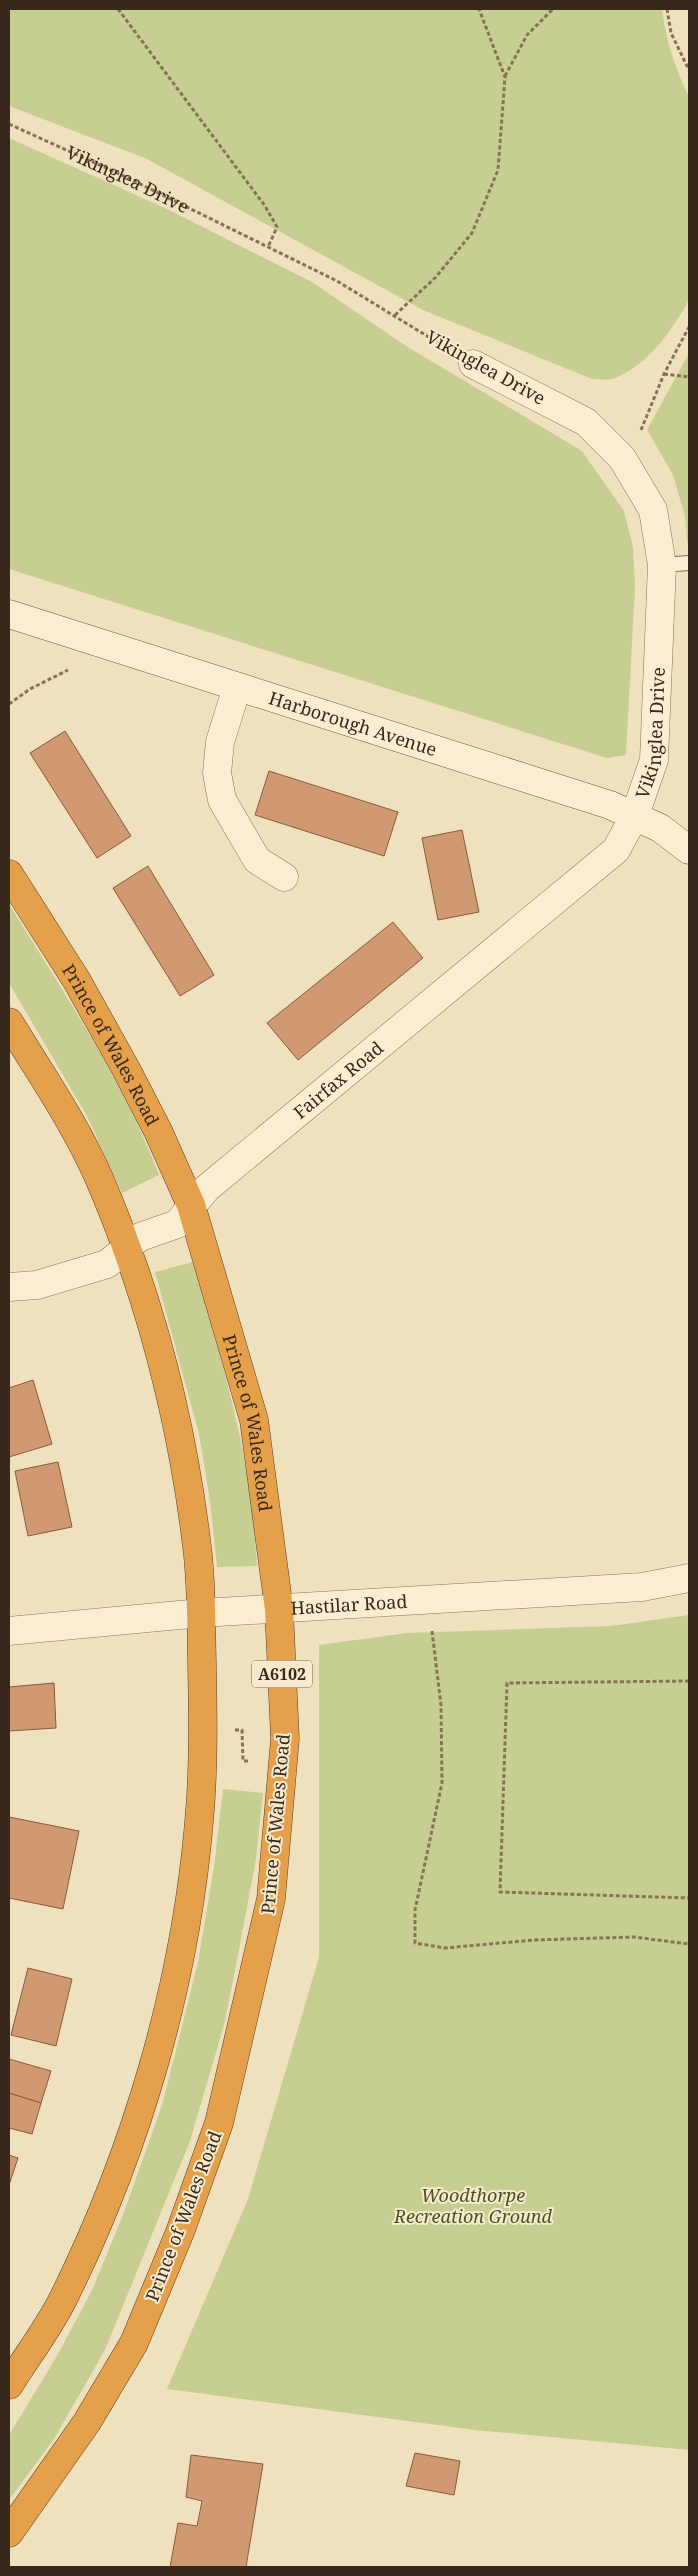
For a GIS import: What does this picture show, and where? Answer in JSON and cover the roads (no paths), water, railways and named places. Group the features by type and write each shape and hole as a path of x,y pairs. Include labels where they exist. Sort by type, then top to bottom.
{"highway":[{"name":"Prince of Wales Road","path":"9,874 77,981 126,1069 158,1131 191,1205 254,1420 279,1609 284,1739 271,1900 219,2123 180,2232 134,2342 87,2422 9,2533"},
{"path":"9,1022 73,1127 98,1178 125,1248 164,1370 178,1430 198,1550 203,1732 199,1825 185,1920 157,2050 132,2134 102,2213 61,2302 9,2384"}],"street":[{"name":"Vikinglea Drive","path":"474,364 586,422 625,463 653,510 662,565 654,760 635,816"},
{"name":"Harborough Avenue","path":"9,614 610,805 660,828 689,850"},
{"path":"237,687 220,742 217,773 222,800 257,860 284,876"},
{"name":"Fairfax Road","path":"9,1287 37,1284 107,1264 140,1237 177,1224 207,1188 616,850 635,816"},
{"name":"Hastilar Road","path":"9,1631 200,1614 642,1587 689,1578"}],"lane":[{"path":"662,565 689,563"}],"park label":[{"name":"Woodthorpe Recreation Ground","path":"473,2205"}]}
